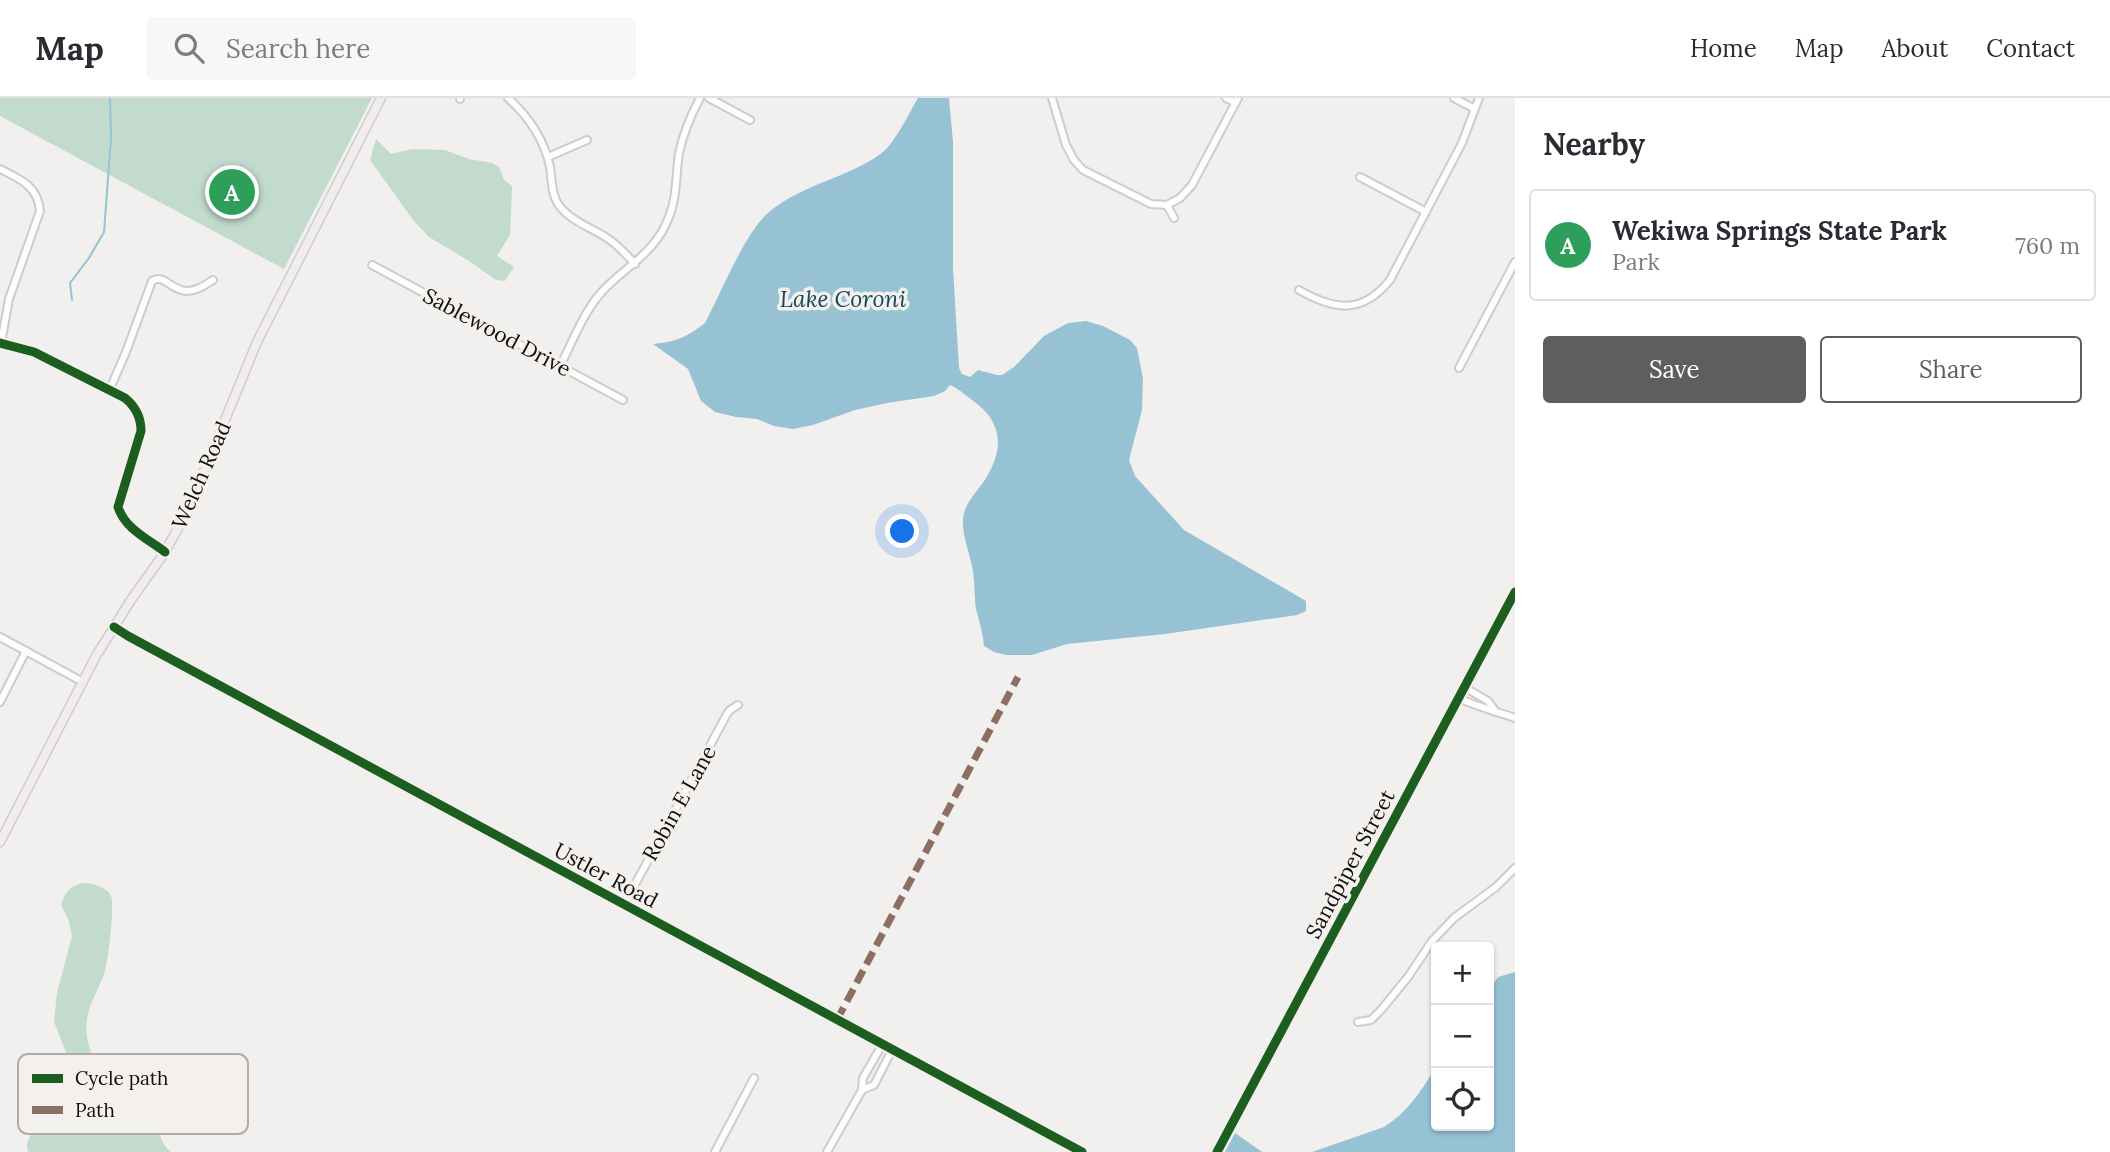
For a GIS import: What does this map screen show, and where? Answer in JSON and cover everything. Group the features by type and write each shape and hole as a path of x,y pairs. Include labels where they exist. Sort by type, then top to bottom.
{"main road":[{"name":"Welch Road","path":"0,842 114,626 165,552 188,510 257,342 381,98"}],"street":[{"path":"508,98 530,121 540,137 548,157 555,200 562,209 620,248 635,264"},
{"path":"559,366 590,307 600,294 635,264 658,239 670,215 677,188 679,154 691,115 700,98"},
{"path":"709,98 750,120"},
{"path":"1052,98 1066,145 1083,170 1151,204 1167,205 1180,198 1192,185 1237,100 1226,98"},
{"path":"1454,98 1475,109"},
{"path":"1299,290 1326,304 1339,306 1367,301 1380,292 1390,280 1462,143 1479,98"},
{"path":"548,157 587,139"},
{"path":"0,169 30,186 40,211 9,299 1,343 34,352 132,404 141,421 140,436 119,499 118,510 127,525 165,552"},
{"path":"1360,177 1426,212"},
{"path":"1167,205 1174,218"},
{"path":"1459,368 1515,262"},
{"name":"Sablewood Drive","path":"372,265 623,400"},
{"path":"109,391 154,278 161,278 174,288 186,291 195,290 213,281"},
{"name":"Sandpiper Street","path":"1217,1152 1515,592"},
{"name":"Ustler Road","path":"114,626 128,636 1082,1152"},
{"path":"0,637 83,682"},
{"path":"0,702 26,652"},
{"path":"1464,687 1488,701 1496,712"},
{"path":"1458,698 1484,710 1515,718"},
{"name":"Robin E Lane","path":"624,905 727,714 738,705"},
{"path":"1358,1023 1371,1020 1381,1010 1432,941 1454,918 1496,887 1515,868"},
{"path":"828,1152 862,1090 863,1078 882,1045"},
{"path":"862,1090 874,1085 892,1051"},
{"path":"870,1067 880,1073"},
{"path":"715,1152 754,1079"}],"green space":[{"path":"0,98 372,98 284,269 0,116"},
{"path":"376,139 391,154 412,149 445,150 499,167 504,180 512,186 510,235 497,256 514,267 505,281 496,280 429,237 413,220 370,160"},
{"path":"83,883 103,888 112,901 106,965 87,1018 87,1036 92,1054 67,1054 54,1022 57,993 72,936 69,921 61,905 74,886"},
{"path":"31,1134 159,1134 171,1152 28,1152 27,1144"}],"water":[{"name":"Lake Coroni","path":"918,98 949,98 953,142 953,268 959,368 962,374 970,377 978,370 1002,375 1014,367 1044,336 1068,323 1086,321 1103,326 1130,340 1137,348 1143,379 1142,410 1129,460 1135,476 1184,530 1306,601 1306,611 1297,615 1165,634 1067,644 1032,655 994,652 984,646 963,525 966,508 992,467 998,445 995,426 982,408 950,385 945,391 934,396 855,410 813,425 793,429 774,426 757,419 715,412 701,401 688,369 653,344 681,338 705,323 742,248 760,221 796,194 870,161 883,152"},
{"path":"1515,972 1515,1152 1312,1152 1384,1127 1400,1115 1431,1075 1431,1131 1494,1131 1494,983 1498,977"},
{"path":"1235,1133 1262,1152 1225,1152"}],"waterway":[{"path":"72,300 70,283 104,232 111,138 110,98"}],"marked path":[{"path":"837,1020 1018,677"}],"cycle path":[{"path":"0,343 34,352 125,398 132,405 139,417 141,431 118,507 131,527 165,552"},
{"path":"1217,1152 1515,592"},
{"path":"114,627 1082,1152"}],"place":[{"name":"Wekiwa Springs State Park","path":"232,192"}]}
